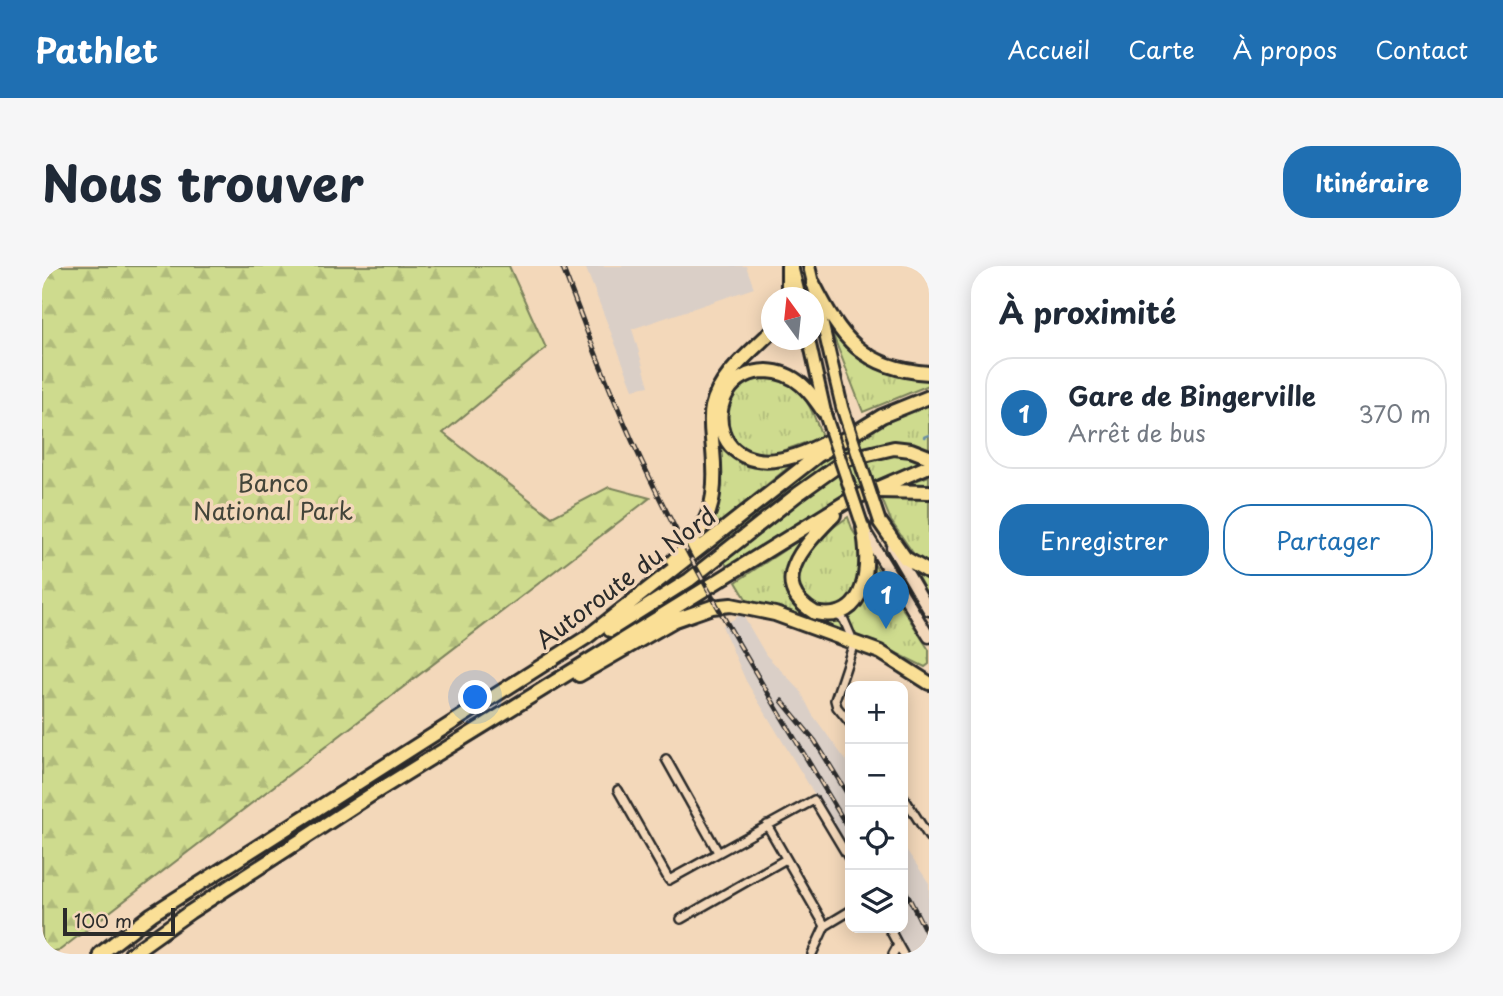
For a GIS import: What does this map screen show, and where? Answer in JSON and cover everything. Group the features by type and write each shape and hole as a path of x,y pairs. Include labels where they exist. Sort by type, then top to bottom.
{"highway":[{"path":"789,287 790,266"},
{"path":"813,283 836,327 854,347 891,369 929,373"},
{"path":"656,584 664,570 696,537 709,516 715,486 710,421 717,393 734,369 761,342"},
{"path":"825,414 807,387 788,375 765,371 746,376 735,383 722,403 719,417 722,432 734,452 746,458 770,462 801,454 860,422 882,416"},
{"name":"Autoroute du Nord","path":"100,954 152,914 587,637 771,490 882,416 929,397"},
{"path":"501,693 591,642 689,580 837,465 858,455 894,448 911,450 928,463"},
{"name":"Autoroute du Nord","path":"131,954 256,868 846,502 928,463"},
{"path":"867,492 898,489 929,492"},
{"path":"846,502 803,546 792,578 796,596 806,608 823,615 836,613 849,606 863,587 869,560 863,527"},
{"path":"880,522 905,558 929,572"},
{"path":"546,687 586,672 676,620 712,607 748,606 891,657 929,684"}],"main road":[{"path":"790,266 797,287"},
{"path":"809,266 842,407 880,522 908,578 929,610"},
{"path":"812,350 825,414 863,527 929,637"}],"street":[{"path":"836,613 844,620 854,643 835,701 845,717"},
{"path":"666,759 719,852"},
{"path":"618,790 669,880 814,800 845,851"},
{"path":"908,804 929,838"},
{"path":"767,825 825,926"},
{"path":"681,919 786,859"},
{"path":"813,954 825,926 845,914"},
{"path":"892,933 903,954"},
{"path":"893,954 898,945"}],"shaded area":[{"path":"585,266 746,266 754,288 632,329 649,386 633,389"},
{"path":"742,614 766,655 800,690 812,714 845,759 845,845 746,681 722,626"},
{"path":"908,852 929,883 929,954 908,954 896,933 908,933"}],"green space":[{"name":"Banco National Park","path":"42,266 509,266 546,348 443,433 552,517 609,487 650,498 60,950 42,953"},
{"path":"835,333 865,360 929,375 929,385 863,412 833,335"},
{"path":"775,375 793,386 806,400 822,437 784,450 790,466 708,532 719,502 716,437 726,429 727,405 736,389 744,384"},
{"path":"929,401 929,460 728,568 714,544 819,461 876,425"},
{"path":"929,476 929,598 912,566 913,553 891,521 882,499 895,496 898,487"},
{"path":"848,517 853,531 929,650 929,664 925,667 884,647 748,602 736,582 807,535 818,538"}],"waterway":[{"path":"924,437 929,435"}],"railway":[{"path":"562,266 620,414 665,510 742,649 845,823"},
{"path":"782,701 815,741 845,790"},
{"path":"908,896 929,938"}],"place":[{"name":"Gare de Bingerville","path":"886,629"}]}
